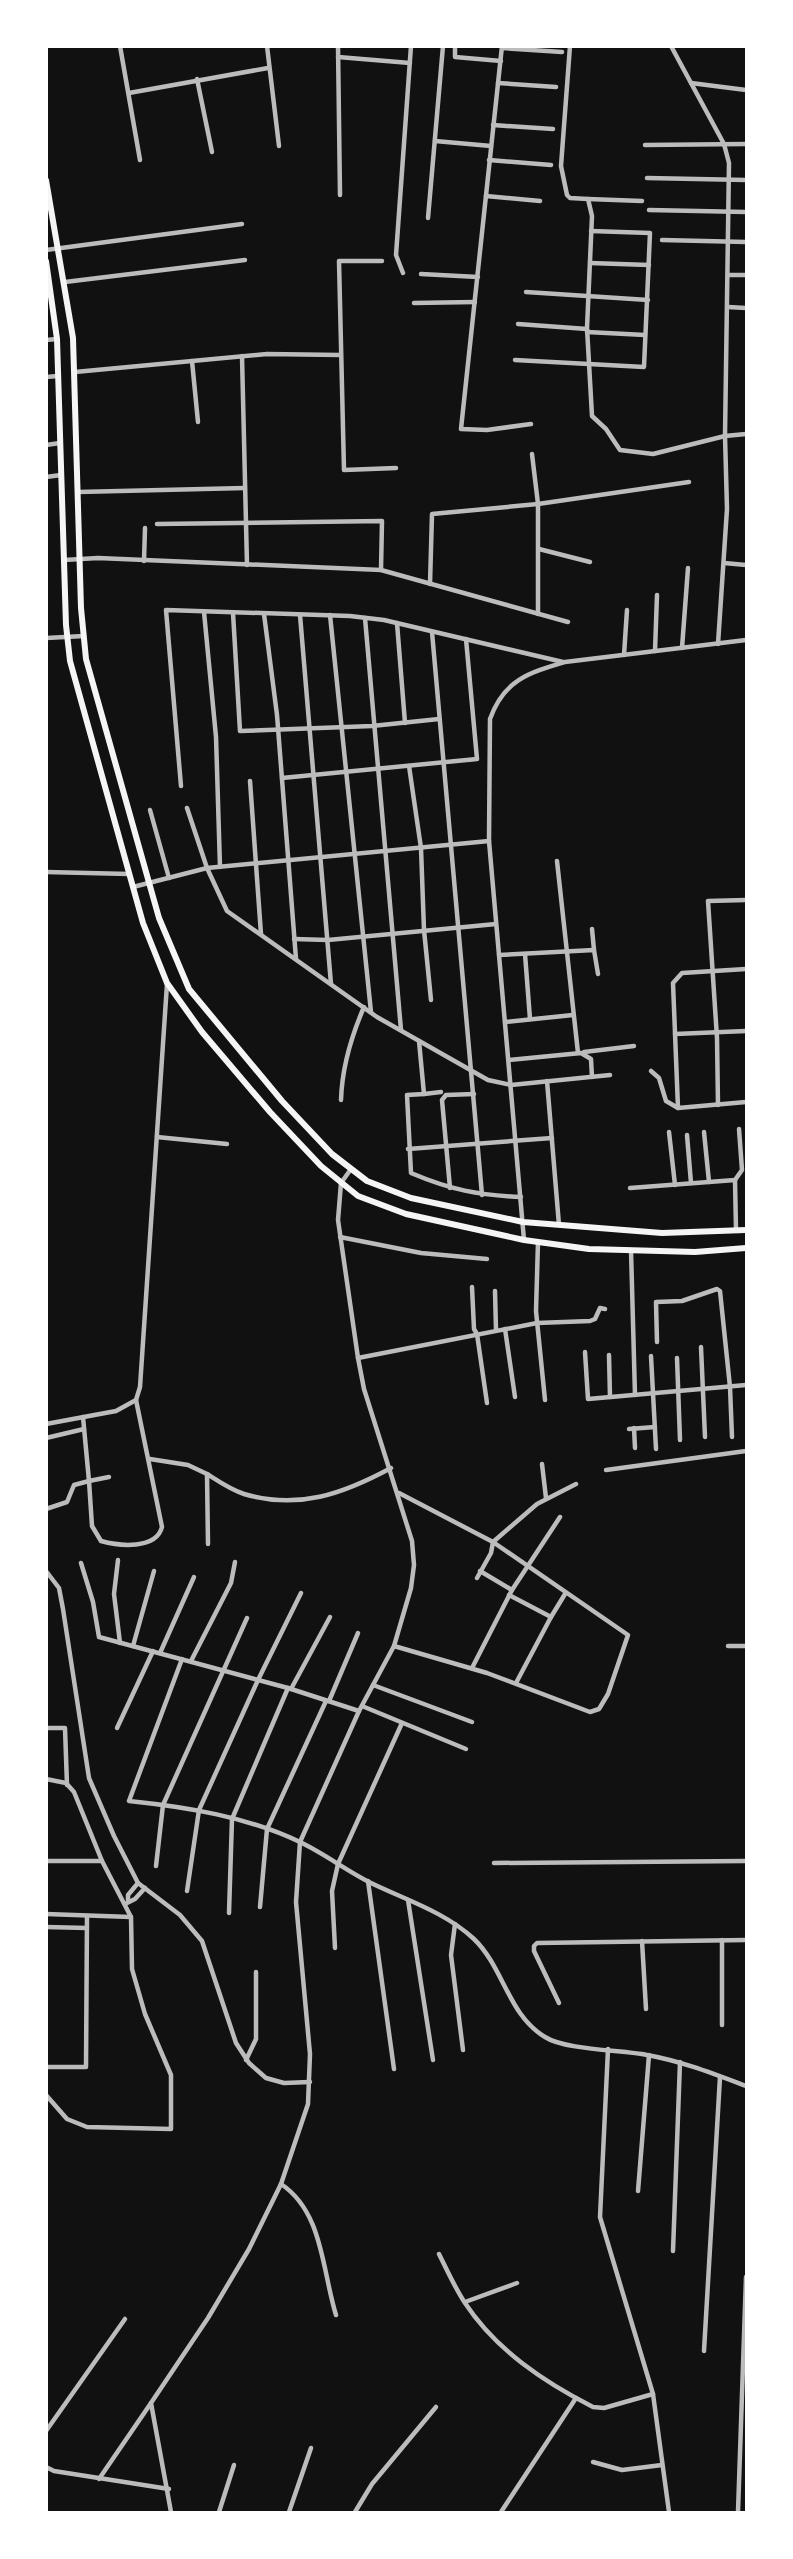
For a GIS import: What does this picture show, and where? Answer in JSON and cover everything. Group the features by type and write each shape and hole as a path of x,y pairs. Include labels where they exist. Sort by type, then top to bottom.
{"main road":[{"path":"46,180 65,282 75,372 84,636 95,694 159,918 189,989 282,1101 332,1154 367,1181 411,1198 523,1222 662,1233 747,1230"},
{"path":"46,261 57,339 68,637 80,698 143,923 167,983 202,1032 270,1112 341,1184 358,1196 406,1214 524,1240 589,1249 695,1252 747,1248"}],"street":[{"path":"120,46 141,160"},
{"path":"267,46 279,146"},
{"path":"338,46 340,195"},
{"path":"403,273 396,255 411,46"},
{"path":"429,218 443,46"},
{"path":"455,46 455,57 501,61"},
{"path":"570,46 561,166 567,195 570,198 642,201"},
{"path":"671,46 723,144 729,163 729,307 725,436 727,509 718,644"},
{"path":"531,424 487,430 461,429 502,47 562,52"},
{"path":"338,57 410,63"},
{"path":"129,93 268,68"},
{"path":"197,79 212,152"},
{"path":"498,83 556,87"},
{"path":"691,83 747,90"},
{"path":"493,125 553,129"},
{"path":"435,141 491,146"},
{"path":"645,146 747,144"},
{"path":"489,160 551,165"},
{"path":"647,178 747,180"},
{"path":"486,196 540,201"},
{"path":"588,199 592,216 587,331 592,416 606,429 620,450 653,454 725,436 747,434"},
{"path":"649,210 747,212"},
{"path":"46,250 242,224"},
{"path":"515,360 644,367 650,233 591,231"},
{"path":"662,240 747,242"},
{"path":"65,282 245,260"},
{"path":"382,261 339,261 344,470 396,468"},
{"path":"590,263 649,265"},
{"path":"421,274 478,277"},
{"path":"729,275 747,275"},
{"path":"526,292 648,300"},
{"path":"414,303 475,302"},
{"path":"729,307 747,308"},
{"path":"518,324 645,335"},
{"path":"46,340 57,339"},
{"path":"75,372 242,356 340,355"},
{"path":"242,356 247,565"},
{"path":"192,361 198,422"},
{"path":"46,377 58,376"},
{"path":"46,445 60,443"},
{"path":"532,454 538,504 538,614"},
{"path":"46,477 61,475"},
{"path":"430,584 432,514 538,504 689,482"},
{"path":"78,492 245,488"},
{"path":"157,524 246,521 382,521 381,570"},
{"path":"144,561 145,528"},
{"path":"539,549 590,562"},
{"path":"64,560 80,558 381,570 568,622"},
{"path":"723,563 747,565"},
{"path":"682,648 688,568"},
{"path":"655,651 657,595"},
{"path":"181,786 166,610 365,618 397,623 565,662"},
{"path":"624,655 627,610"},
{"path":"204,612 216,737 220,867"},
{"path":"233,613 240,731 372,726 439,719"},
{"path":"264,614 278,729 296,959"},
{"path":"300,615 331,984"},
{"path":"330,615 371,1012"},
{"path":"365,618 372,726 379,768 387,851 401,1030"},
{"path":"397,623 405,723"},
{"path":"432,632 482,1195"},
{"path":"46,638 84,636"},
{"path":"282,778 477,759 466,639"},
{"path":"524,1240 489,841 490,719 496,703 517,680 565,662 747,640"},
{"path":"503,693 510,698"},
{"path":"496,703 502,706"},
{"path":"409,765 421,848 424,930 431,1000"},
{"path":"250,781 261,934"},
{"path":"187,808 207,868 224,906 371,1012 488,1080 511,1085 610,1075"},
{"path":"150,810 169,878"},
{"path":"133,887 207,868 489,841"},
{"path":"557,861 579,1053"},
{"path":"46,872 129,874"},
{"path":"718,1105 717,1031 708,901 747,900"},
{"path":"294,939 328,940 496,924"},
{"path":"592,929 598,974"},
{"path":"499,955 594,950"},
{"path":"525,954 530,1019"},
{"path":"678,1108 673,983 675,977 682,973 747,969"},
{"path":"83,1416 92,1526 101,1541 112,1544 138,1544 154,1540 162,1527 150,1459 136,1400 140,1387 167,983"},
{"path":"341,1100 341,1079 356,1026 364,1007"},
{"path":"505,1022 573,1015"},
{"path":"675,1034 747,1031"},
{"path":"419,1041 424,1094"},
{"path":"508,1060 634,1046"},
{"path":"579,1053 591,1059 592,1077"},
{"path":"651,1071 659,1078 666,1101 678,1108 747,1102"},
{"path":"547,1081 559,1226"},
{"path":"441,1092 407,1095 411,1173 450,1188 482,1195 521,1197"},
{"path":"450,1188 442,1100 446,1095 474,1094"},
{"path":"736,1230 735,1180 742,1170 739,1129"},
{"path":"669,1132 675,1185"},
{"path":"704,1132 709,1182"},
{"path":"687,1135 691,1184"},
{"path":"157,1137 227,1144"},
{"path":"408,1149 552,1138"},
{"path":"99,2479 208,2318 249,2249 280,2184 308,2104 310,2082 296,1902 300,1842 361,1709 394,1646 405,1613 414,1565 412,1541 399,1493 364,1389 339,1237 338,1205 341,1184 351,1169"},
{"path":"630,1188 735,1180"},
{"path":"339,1237 421,1253 487,1259"},
{"path":"538,1242 537,1323 545,1400"},
{"path":"631,1250 635,1395"},
{"path":"472,1287 474,1329 477,1334 487,1403"},
{"path":"657,1342 656,1302 682,1301 718,1290 722,1296 732,1437"},
{"path":"495,1291 496,1330"},
{"path":"358,1358 537,1323 590,1322 595,1319 600,1308 606,1309"},
{"path":"506,1329 515,1397"},
{"path":"702,1347 705,1437"},
{"path":"585,1352 588,1399 747,1385"},
{"path":"609,1355 610,1397"},
{"path":"651,1356 656,1449"},
{"path":"677,1358 680,1440"},
{"path":"46,1424 116,1411 136,1400"},
{"path":"634,1448 632,1428 655,1426"},
{"path":"46,1438 84,1430"},
{"path":"606,1470 747,1451"},
{"path":"150,1459 188,1466 242,1494 270,1499 308,1500 353,1488 391,1468"},
{"path":"542,1464 546,1498"},
{"path":"207,1474 208,1544"},
{"path":"46,1509 68,1502 74,1485 109,1477"},
{"path":"477,1578 491,1553 493,1542 512,1523 546,1498 576,1484"},
{"path":"394,1646 472,1668 590,1712 599,1709 604,1703 628,1635 493,1542 399,1493"},
{"path":"472,1668 511,1593 560,1517"},
{"path":"118,1560 114,1594 120,1643"},
{"path":"191,1661 231,1583 235,1562"},
{"path":"81,1563 93,1602 99,1637 361,1709 466,1749"},
{"path":"46,1571 58,1588 63,1609 89,1779 104,1817 138,1882 180,1915 202,1941 236,2043 246,2060 266,2079 284,2083 310,2082"},
{"path":"133,1646 154,1571"},
{"path":"480,1571 511,1593 552,1617"},
{"path":"160,1653 194,1577"},
{"path":"187,1891 199,1810 258,1680 301,1593"},
{"path":"516,1683 565,1593"},
{"path":"229,1913 232,1819 290,1688 330,1617"},
{"path":"156,1866 164,1805 247,1618"},
{"path":"260,1907 267,1829 358,1633"},
{"path":"728,1646 747,1646"},
{"path":"117,1728 153,1651"},
{"path":"182,1659 129,1801 199,1810 267,1829 300,1842 368,1881 455,1924 488,1955 515,2008 533,2029 548,2039 680,2062 747,2086"},
{"path":"373,1685 472,1722"},
{"path":"335,1948 332,1891 338,1864 402,1723"},
{"path":"46,1728 65,1728 68,1785 80,1805 102,1862 127,1902 131,1917 132,1969 145,2014 171,2074 171,2129 87,2127 67,2119 46,2095"},
{"path":"46,1779 57,1780 68,1785"},
{"path":"494,1863 747,1861"},
{"path":"46,1862 102,1862"},
{"path":"368,1881 394,2069"},
{"path":"127,1902 128,1895 138,1882"},
{"path":"127,1902 135,1899 145,1888"},
{"path":"408,1900 433,2060"},
{"path":"46,1914 131,1917"},
{"path":"46,2067 86,2067 87,1916"},
{"path":"455,1924 451,1955 463,2050"},
{"path":"46,1927 87,1928"},
{"path":"722,1940 722,2025"},
{"path":"559,2003 534,1951 537,1943 747,1940"},
{"path":"642,1941 646,2009"},
{"path":"246,2060 256,2038 256,1971"},
{"path":"608,2049 600,2217 653,2394 669,2512"},
{"path":"638,2191 649,2055"},
{"path":"673,2251 680,2062"},
{"path":"704,2351 720,2076"},
{"path":"280,2184 299,2199 314,2226 336,2315"},
{"path":"439,2254 465,2302 486,2331 517,2360 593,2407 604,2408 653,2394"},
{"path":"738,2512 747,2277"},
{"path":"465,2302 516,2283"},
{"path":"46,2431 125,2319"},
{"path":"501,2512 576,2398"},
{"path":"152,2403 169,2489 171,2512"},
{"path":"355,2512 372,2484 435,2407"},
{"path":"290,2512 311,2448"},
{"path":"593,2462 622,2470 662,2465"},
{"path":"219,2512 234,2465"},
{"path":"46,2467 54,2471 169,2489"}]}
